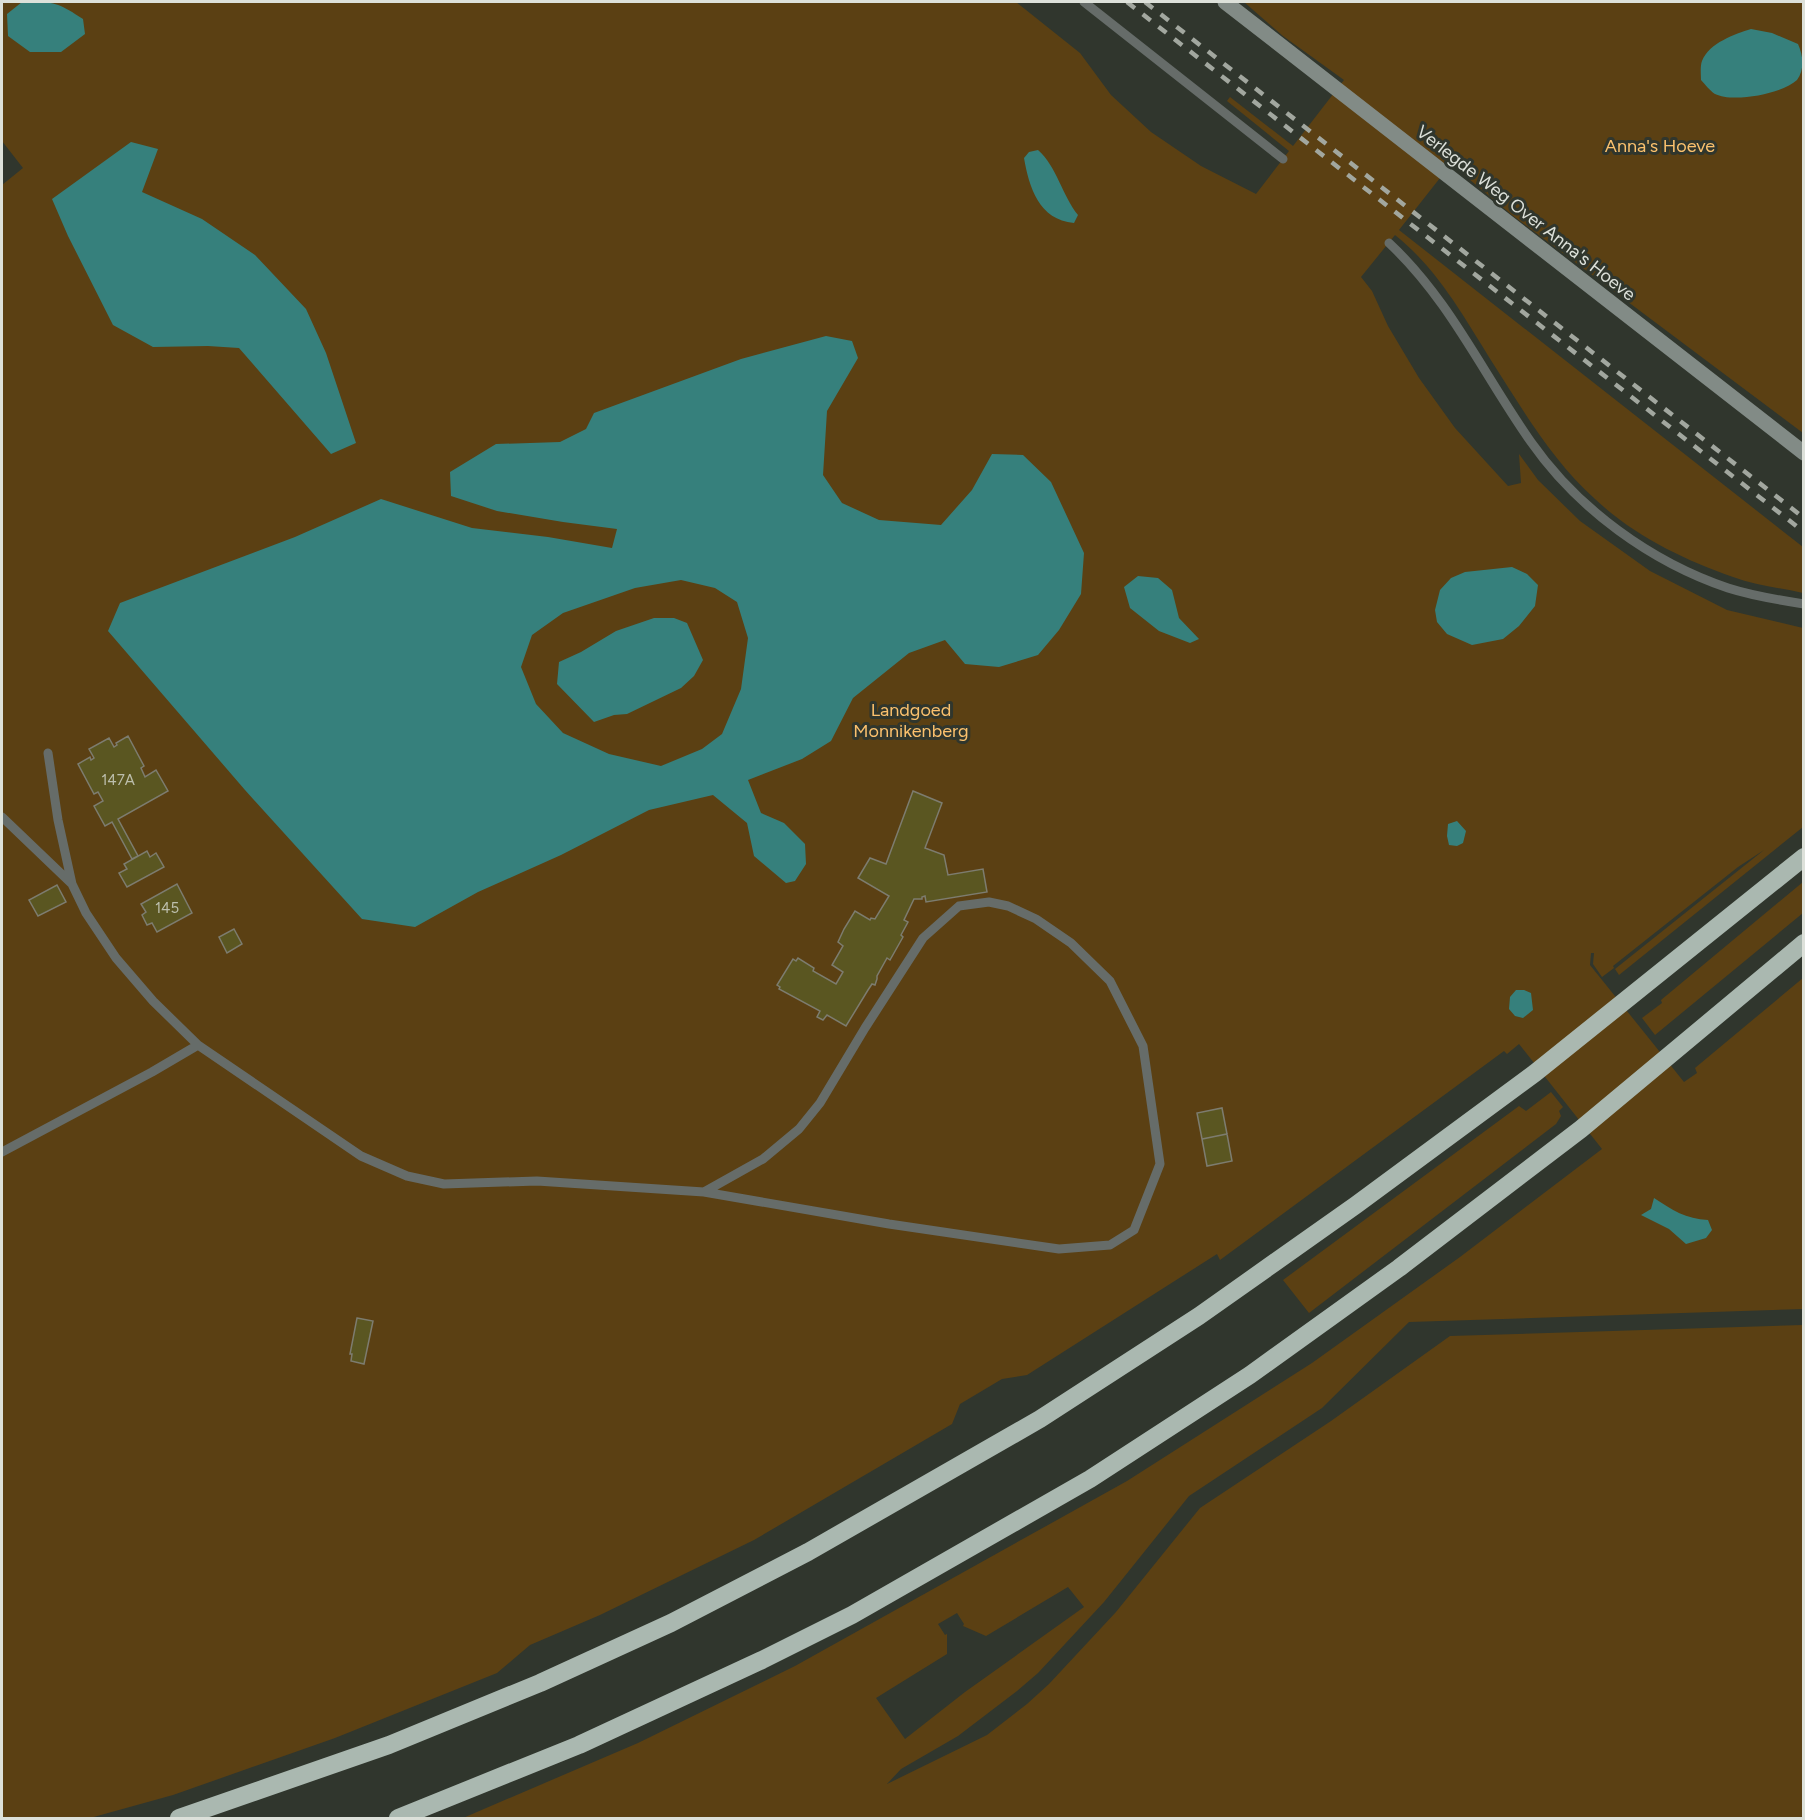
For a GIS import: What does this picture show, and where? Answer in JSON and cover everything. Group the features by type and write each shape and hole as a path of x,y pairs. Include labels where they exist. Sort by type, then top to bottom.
{"highway":[{"path":"179,1818 237,1800 389,1745 540,1683 671,1623 808,1552 1040,1419 1199,1316 1356,1205 1535,1073 1803,857"},
{"path":"398,1818 579,1746 721,1680 852,1615 1090,1479 1250,1375 1399,1268 1581,1129 1803,943"}],"main road":[{"name":"Verlegde Weg Over Anna's Hoeve","path":"1225,2 1803,453"}],"lane":[{"path":"1084,2 1283,159"},
{"path":"1389,243 1415,269 1444,305 1531,443 1565,483 1604,520 1649,551 1689,572 1728,588 1803,604"},
{"path":"48,753 58,820 72,884 86,913 116,958 153,1001 198,1045 361,1156 407,1176 444,1184 537,1181 704,1192 889,1224 1059,1249 1110,1245 1134,1230 1160,1164 1143,1046 1110,981 1071,943 1036,919 1008,906 988,902 959,906 923,938 864,1028 820,1103 799,1129 763,1159 704,1192"},
{"path":"2,818 72,884"},
{"path":"2,1152 198,1045"}],"green space":[{"name":"Landgoed Monnikenberg","path":"2,2 1016,2 1080,53 1111,95 1151,132 1201,166 1256,194 1289,151 1227,101 1230,97 1293,146 1344,80 1283,36 1244,2 1803,2 1803,433 1512,215 1451,164 1399,230 1803,547 1803,593 1741,580 1696,563 1642,535 1595,499 1552,452 1438,279 1395,235 1361,277 1372,291 1388,326 1419,378 1455,428 1508,486 1521,483 1519,454 1538,480 1580,521 1650,571 1727,610 1803,628 1803,827 1619,975 1615,969 1764,850 1738,867 1602,977 1593,964 1594,953 1591,953 1590,965 1684,1082 1697,1073 1695,1068 1803,978 1803,1309 1409,1322 1322,1408 1189,1496 1104,1602 1038,1673 958,1736 901,1769 887,1784 987,1735 1027,1704 1049,1684 1116,1612 1200,1508 1331,1421 1450,1336 1803,1325 1803,1818 463,1818 638,1743 795,1666 1127,1481 1312,1363 1460,1257 1602,1149 1519,1044 1507,1054 1504,1051 1220,1260 1217,1254 1027,1375 1002,1379 960,1404 952,1424 754,1540 600,1615 530,1645 497,1673 335,1738 173,1795 90,1818 2,1818 2,185 23,168 2,141","holes":["1068,1587 1084,1607 965,1692 905,1739 876,1698 947,1654 947,1634 945,1635 938,1624 957,1613 963,1626 986,1636"]},
{"path":"1803,882 1803,913 1655,1035 1642,1018"},
{"path":"1551,1092 1563,1107 1559,1111 1561,1116 1556,1124 1309,1313 1283,1280 1519,1106 1526,1111"}],"water":[{"path":"22,2 48,2 67,9 83,19 85,34 61,52 30,52 8,36 7,14"},
{"path":"1751,29 1772,33 1798,44 1802,62 1800,76 1790,85 1757,96 1733,98 1715,94 1701,80 1701,63 1705,55 1723,40"},
{"path":"131,142 158,149 142,192 202,219 255,255 306,309 326,353 356,443 331,454 239,348 153,347 113,325 52,199"},
{"path":"1038,150 1055,173 1078,215 1074,223 1052,216 1044,209 1033,191 1024,158 1029,152"},
{"path":"826,336 852,341 858,358 827,411 823,475 842,503 879,520 941,525 972,490 992,454 1023,455 1051,482 1084,553 1081,594 1059,630 1038,655 999,667 965,664 945,640 909,653 853,698 831,741 802,759 748,780 761,813 784,823 805,844 806,864 795,881 786,883 754,856 747,823 713,795 649,810 561,855 478,892 415,927 362,919 245,790 108,631 120,603 295,537 381,499 472,528 548,537 612,548 617,529 497,511 451,496 450,472 496,444 560,442 586,429 594,413 741,359","holes":["681,580 715,588 737,602 748,638 741,689 722,734 702,749 661,766 609,754 563,733 536,704 521,667 532,635 563,613 635,588"]},
{"path":"1512,567 1527,574 1538,585 1535,606 1519,626 1503,639 1472,645 1447,634 1437,622 1435,610 1440,590 1451,578 1465,572"},
{"path":"1138,576 1158,578 1172,590 1179,618 1199,639 1190,643 1159,631 1130,608 1124,587"},
{"path":"654,618 674,618 687,623 703,660 694,676 681,688 627,714 614,715 594,722 557,684 559,662 616,631"},
{"path":"1457,821 1466,831 1463,843 1457,846 1449,845 1448,824"},
{"path":"1516,990 1531,993 1533,1010 1523,1018 1515,1016 1509,1009 1510,997"},
{"path":"1654,1198 1680,1213 1708,1220 1712,1230 1706,1238 1686,1244 1669,1229 1641,1215 1651,1209"}],"building":[{"path":"128,736 144,766 141,768 145,777 156,770 168,791 118,819 138,856 132,859 112,822 105,826 94,806 103,801 98,792 94,794 78,764 90,757 91,760 94,758 89,749 109,738 114,747 116,743"},
{"path":"913,791 942,803 925,848 944,855 948,875 983,869 987,892 926,902 925,896 922,899 914,899 904,920 908,922 901,935 903,937 890,960 887,958 877,976 875,985 872,984 846,1026 827,1015 823,1020 817,1017 820,1011 779,989 777,985 793,959 796,961 798,958 814,968 813,971 836,984 843,972 832,965 843,946 838,942 844,929 855,911 870,920 875,919 889,896 858,878 870,858 886,864"},
{"path":"147,851 150,857 156,853 164,867 127,887 119,873 127,869 124,864"},
{"path":"177,884 192,913 157,932 152,923 147,925 142,915 146,912 141,904"},
{"path":"57,885 66,902 38,916 29,900"},
{"path":"234,929 242,944 227,953 219,937"},
{"path":"1222,1108 1227,1134 1202,1139 1197,1113"},
{"path":"1227,1134 1232,1161 1207,1166 1202,1139"},
{"path":"357,1318 373,1321 364,1364 351,1361 352,1354 350,1354"}],"railway":[{"path":"1127,2 1804,532"},
{"path":"1145,2 1804,518"}],"park label":[{"name":"Anna's Hoeve","path":"1660,146"}]}
